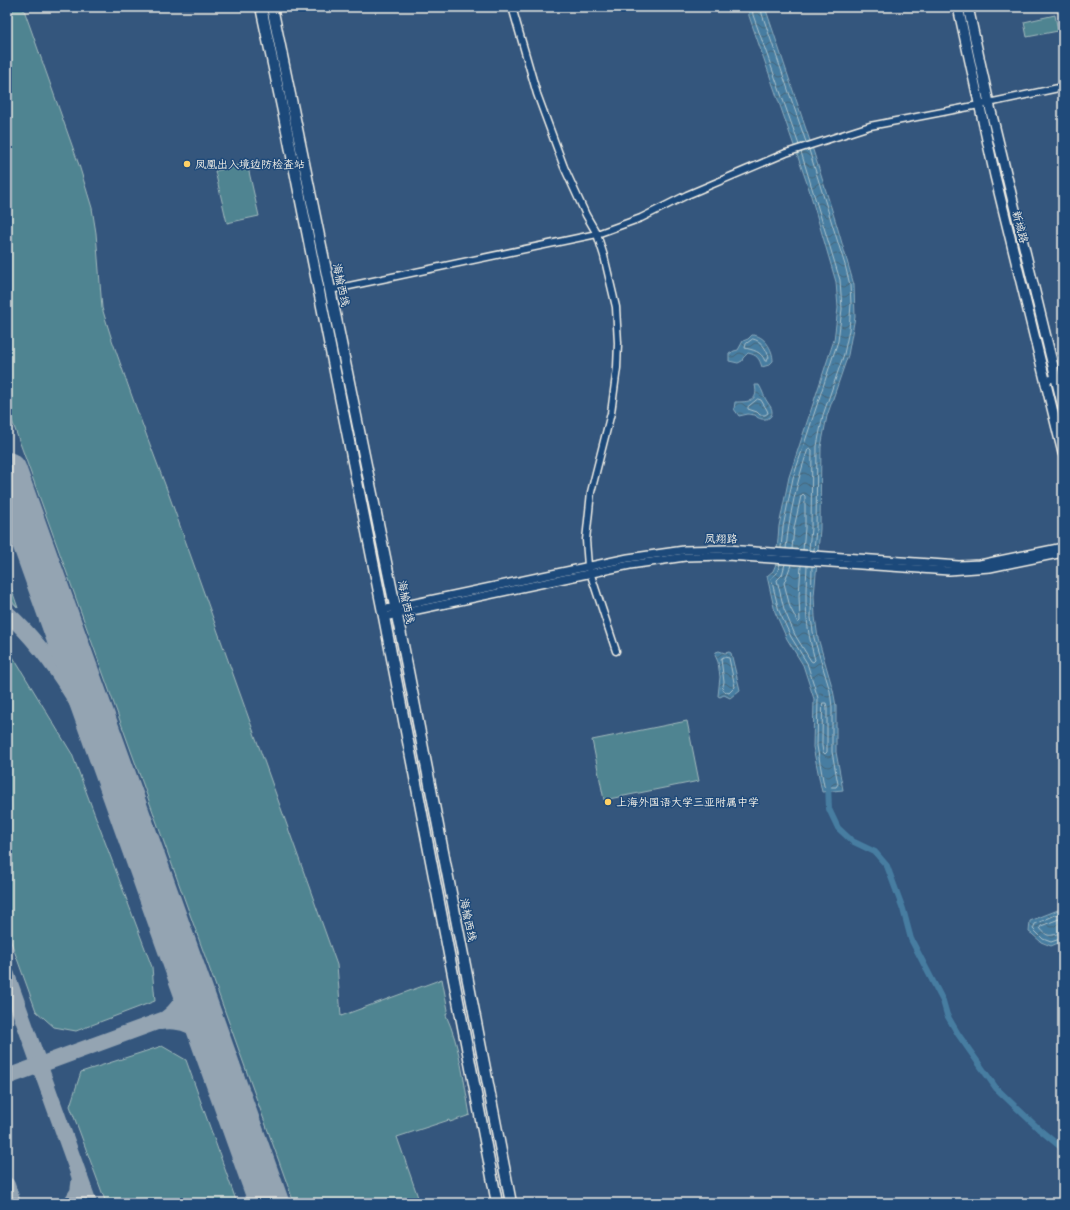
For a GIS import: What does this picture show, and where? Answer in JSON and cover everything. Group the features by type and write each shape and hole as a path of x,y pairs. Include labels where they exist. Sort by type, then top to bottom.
{"highway":[{"name":"海榆西线","path":"261,7 290,120 330,290 396,611 511,1203"},
{"name":"海榆西线","path":"272,7 290,120 383,613 497,1203"}],"main road":[{"name":"新城路","path":"958,7 1060,378 1063,407"},
{"name":"新城路","path":"968,7 995,176 1063,453"}],"street":[{"path":"512,7 537,94 564,167 586,215 597,234 604,256 616,307 618,343 617,368 611,413 591,492 586,540 589,570 616,651"},
{"path":"330,290 597,234 641,218 687,195 786,153 819,142 870,126 1063,87"},
{"path":"1046,380 1060,378"},
{"name":"凤翔路","path":"383,613 589,570 685,557 774,556 960,565 980,564 1063,547"},
{"name":"凤翔路","path":"821,559 949,571 990,568 1063,553"}],"green space":[{"path":"7,7 23,7 79,165 92,208 96,233 102,308 134,402 169,495 337,965 341,1016 442,979 448,1010 446,1015 455,1039 470,1115 450,1122 449,1120 397,1137 420,1203 294,1203 7,407"},
{"path":"1055,15 1058,31 1027,37 1024,22"},
{"path":"247,163 259,216 227,223 215,171"},
{"path":"7,576 18,608 7,596"},
{"path":"7,647 72,754 152,967 155,1001 76,1031 54,1027 36,1011 7,931"},
{"path":"687,721 699,781 604,800 592,740"},
{"path":"162,1046 186,1060 237,1203 106,1203 70,1106 81,1072"}],"water":[{"path":"748,7 765,7 813,150 854,285 855,317 848,355 827,416 821,447 820,529 814,596 818,638 836,706 836,752 843,790 822,792 813,747 814,699 803,665 787,639 775,612 767,576 773,571 776,564 779,526 789,477 834,340 838,308 836,282 809,189 749,16"},
{"path":"752,335 760,337 764,340 770,348 773,361 769,365 762,367 757,357 748,353 742,361 738,363 729,361 729,354 738,350 743,341"},
{"path":"755,385 759,385 771,408 772,412 768,418 762,419 755,415 748,414 739,416 734,409 735,402 744,402 754,398 756,391"},
{"path":"716,652 731,653 740,690 730,698 724,695 720,697 718,696 720,677 718,662 715,655"},
{"path":"1058,910 1063,911 1063,941 1051,946 1041,942 1029,932 1030,921"}],"waterway":[{"path":"828,784 829,809 838,828 852,841 875,852 887,866 903,909 911,939 943,1001 947,1015 958,1034 996,1088 1040,1130 1063,1149"}],"taxiway":[{"path":"7,613 42,650 57,671 85,716 120,786"},
{"path":"7,1077 165,1019 177,1008 184,995 186,980 183,964"},
{"path":"7,975 89,1203"},
{"path":"160,1022 177,1022 192,1027 205,1037 215,1051"},
{"path":"71,1203 78,1192 80,1177"},
{"path":"7,1185 13,1203"}],"runway":[{"path":"7,472 269,1203"}],"place":[{"name":"凤凰出入境边防检查站","path":"187,164"},
{"name":"上海外国语大学三亚附属中学","path":"608,802"}]}
